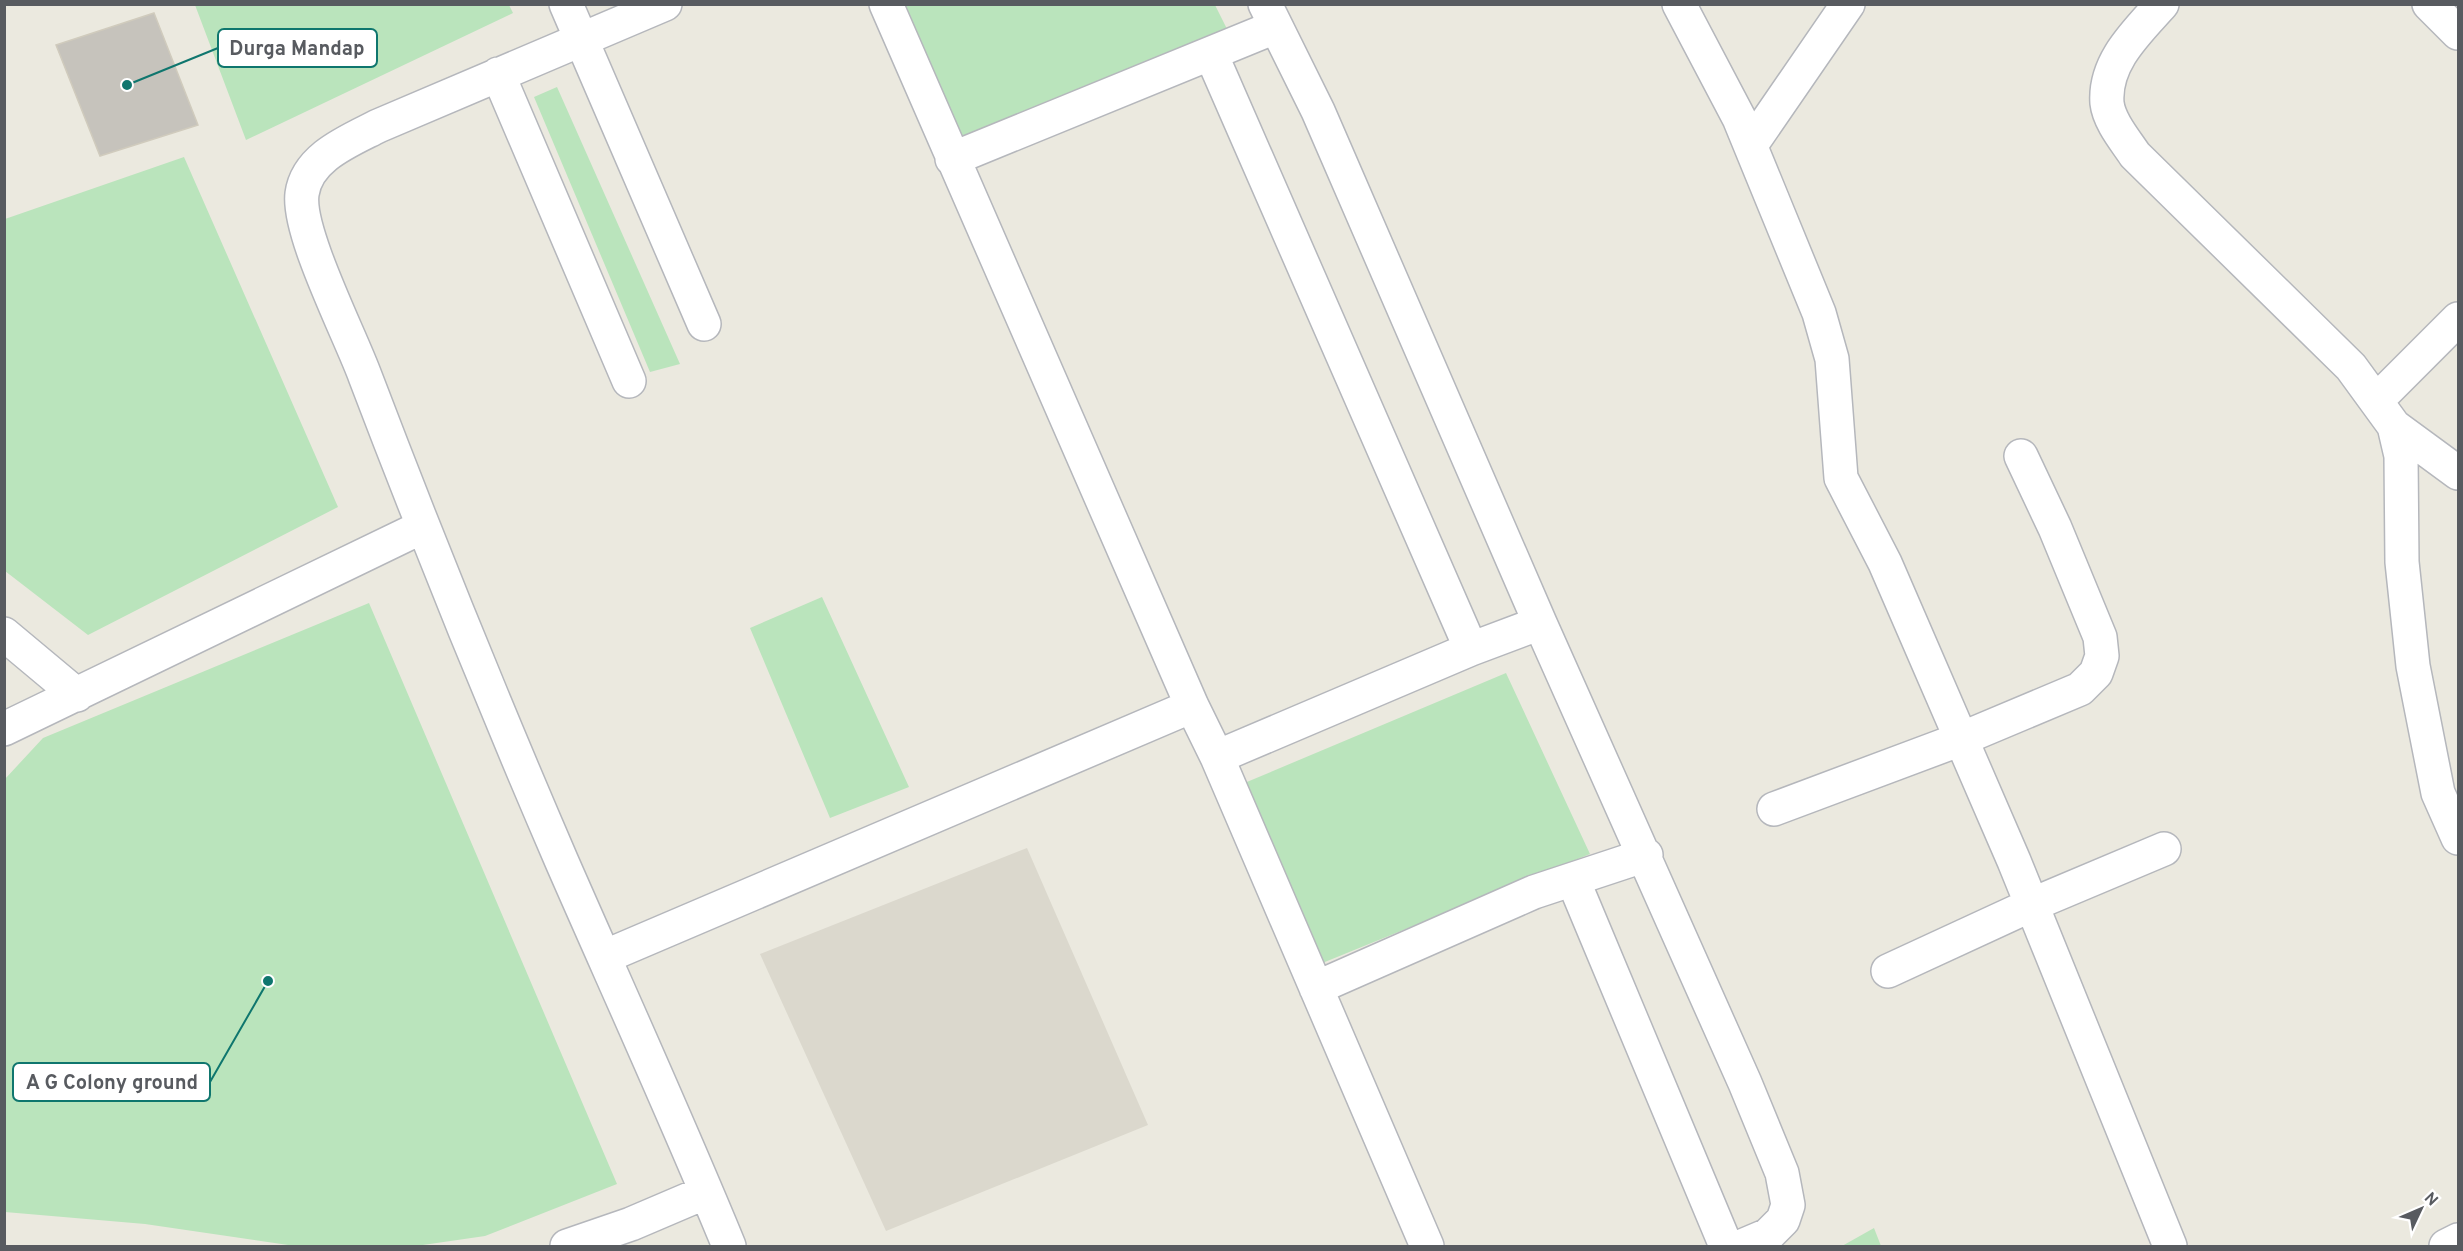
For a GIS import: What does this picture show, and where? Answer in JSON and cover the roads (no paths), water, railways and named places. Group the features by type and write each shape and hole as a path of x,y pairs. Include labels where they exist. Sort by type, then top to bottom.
{"street":[{"path":"566,4 704,324"},
{"path":"665,4 378,126 334,149 307,175 301,195 310,240 350,337 422,527 729,1246"},
{"path":"886,4 1192,706 1217,757 1427,1246"},
{"path":"1679,4 1750,145 1819,313 1832,359 1841,478 1885,563 2031,905 2170,1246"},
{"path":"1750,145 1848,4"},
{"path":"2162,4 2122,50 2110,76 2107,104 2117,129 2135,155 2351,366 2385,413 2458,473"},
{"path":"2429,4 2458,33"},
{"path":"952,159 1211,54 1270,16 1318,111 1540,623 1646,855 1745,1083 1787,1191 1788,1204 1779,1227 1742,1246"},
{"path":"1211,54 1471,649"},
{"path":"498,74 629,381"},
{"path":"2385,413 2458,319"},
{"path":"2385,413 2401,456 2401,550 2413,666 2438,793 2458,838"},
{"path":"1774,809 1960,739 2080,689 2096,673 2102,657 2100,637 2021,456"},
{"path":"4,729 422,527"},
{"path":"1217,757 1471,649 1540,623"},
{"path":"4,634 77,695"},
{"path":"604,957 1192,706"},
{"path":"1888,972 2031,905 2164,849"},
{"path":"1316,988 1534,892 1646,855"},
{"path":"1573,880 1726,1246"},
{"path":"567,1246 631,1224 706,1191"},
{"path":"2446,1246 2458,1240"}],"place":[{"name":"Durga Mandap","path":"127,85"},
{"name":"A G Colony ground","path":"268,981"}]}
